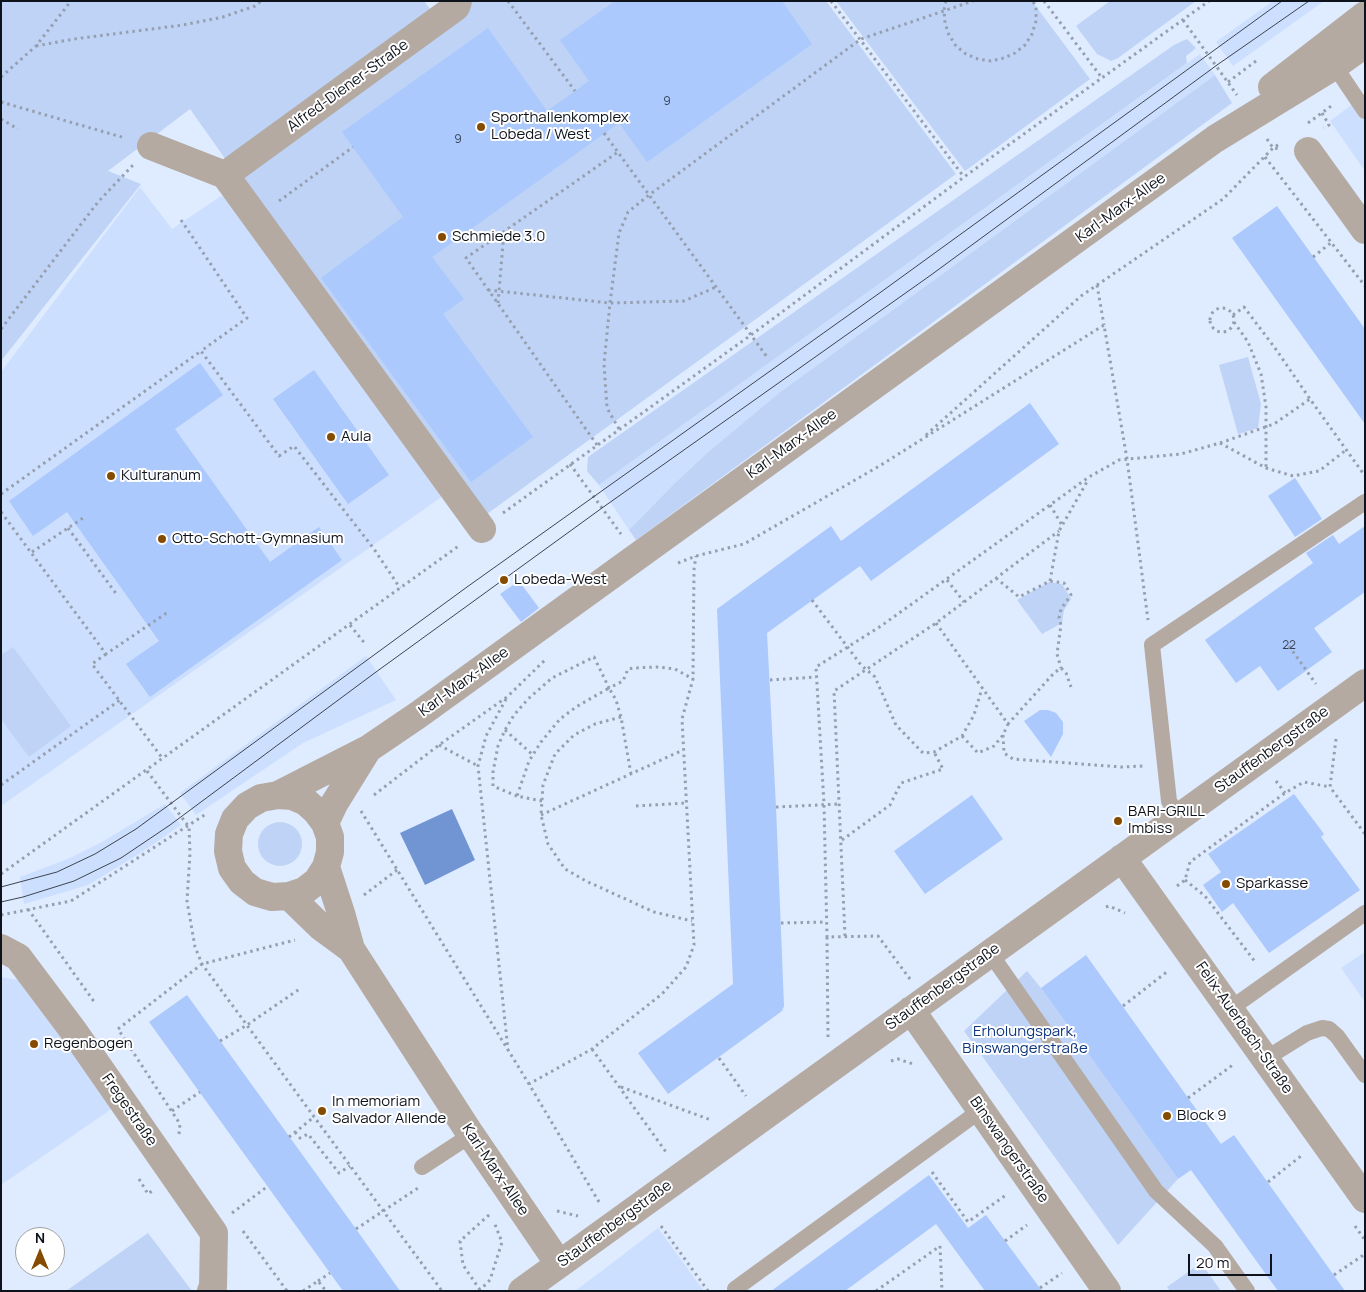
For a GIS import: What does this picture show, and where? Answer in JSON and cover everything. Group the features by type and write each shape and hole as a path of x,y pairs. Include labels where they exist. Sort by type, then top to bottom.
{"street":[{"name":"Alfred-Diener-Straße","path":"230,172 456,7 458,1"},
{"name":"Karl-Marx-Allee","path":"278,794 292,796 306,802 316,811 325,823 330,837 330,852 326,867 317,881 304,891 289,896 272,897 255,892 242,882 232,868 228,852 229,834 235,819 247,806 261,798 278,794 368,749 418,715 1328,56 1365,15"},
{"name":"Karl-Marx-Allee","path":"1215,139 1246,107 1328,56 1365,44"},
{"path":"1299,139 1365,230"},
{"path":"151,146 230,172 256,217 482,529"},
{"name":"Stauffenbergstraße","path":"522,1291 1365,683"},
{"name":"Karl-Marx-Allee","path":"325,823 334,804 368,749"},
{"name":"Felix-Auerbach-Straße","path":"1122,858 1265,1059 1357,1210"},
{"name":"Karl-Marx-Allee","path":"326,867 351,949 471,1135 559,1264"},
{"name":"Karl-Marx-Allee","path":"289,896 321,926 351,949"},
{"name":"Fregestraße","path":"1,948 18,957 83,1045 214,1233 213,1287 211,1291"},
{"name":"Binswangerstraße","path":"911,1010 1107,1291"}],"lane":[{"path":"1328,56 1365,111"},
{"path":"1178,817 1169,802 1152,645 1365,502"},
{"path":"1230,1009 1365,913"},
{"path":"990,953 1156,1191 1214,1246 1247,1291"},
{"path":"1265,1059 1314,1029 1329,1029 1337,1036 1365,1075"},
{"path":"735,1289 981,1110"},
{"path":"422,1167 471,1135"}],"path":[{"path":"1,76 36,46 71,1"},
{"path":"36,46 183,25 223,17 254,6 261,1"},
{"path":"508,1 574,91"},
{"path":"831,1 964,177"},
{"path":"946,1 944,10 945,23 949,35 956,46 966,54 978,59 991,61 1015,53 1025,44 1032,34 1036,21 1036,8 1033,1"},
{"path":"619,429 607,408 604,364 619,233 628,212 860,40 973,1"},
{"path":"1044,1 1102,78"},
{"path":"1,874 147,771 751,335 964,177 1209,1"},
{"path":"1184,20 1246,107"},
{"path":"918,442 1081,296 1223,199 1265,157 1299,139 1351,92"},
{"path":"1,102 151,146 98,202 1,329"},
{"path":"1,120 18,129"},
{"path":"604,134 767,357"},
{"path":"256,217 353,147"},
{"path":"597,445 466,258 618,152"},
{"path":"1265,157 1365,286"},
{"path":"1,494 247,318 181,220"},
{"path":"498,304 504,231"},
{"path":"1313,257 1332,242"},
{"path":"1097,285 1127,459 1152,645"},
{"path":"488,290 610,303 684,301 716,287"},
{"path":"1233,315 1244,307 1276,348 1365,476"},
{"path":"1234,322 1231,329 1223,333 1216,331 1210,321 1212,313 1219,309 1227,310 1233,315 1234,322 1248,342 1261,374 1266,407 1266,468"},
{"path":"678,563 696,556 744,544 918,442 1104,325"},
{"path":"201,351 279,456 294,446 374,550 400,588"},
{"path":"828,1039 824,804 816,667 881,626 1089,477 1119,460 1181,454 1220,443 1274,424 1310,399"},
{"path":"1220,443 1266,468 1293,476 1319,471 1346,450"},
{"path":"570,464 625,539"},
{"path":"1050,581 1059,531 1089,477"},
{"path":"1050,506 1062,525"},
{"path":"1,512 106,654"},
{"path":"32,552 86,516"},
{"path":"68,528 116,595"},
{"path":"845,936 834,691 936,623 1059,531"},
{"path":"528,1084 592,1049 662,994 686,967 694,945 682,718 693,679 694,569 696,556"},
{"path":"996,578 1019,597 1050,581 1064,583 1071,595 1061,609 1057,654 1061,668 1066,673 1071,687"},
{"path":"947,580 964,602"},
{"path":"812,600 861,665 875,677 896,725 923,753 934,752 962,736 974,715 982,688"},
{"path":"163,759 92,664 168,612"},
{"path":"936,623 1008,724"},
{"path":"350,624 366,645"},
{"path":"1289,646 1320,689"},
{"path":"542,802 517,796 493,786 493,772 498,746 514,715 528,699 552,678 594,657 616,700 621,717 631,774"},
{"path":"517,796 529,761 541,742 560,719 576,707 624,681 628,670 634,668 666,668 686,674 693,679"},
{"path":"962,736 978,753 994,746 1003,735 1008,724 1054,673 1061,668"},
{"path":"770,680 816,677"},
{"path":"507,697 486,736 478,766 509,1054"},
{"path":"1,785 120,700"},
{"path":"621,717 595,724 574,735 555,754 544,785 542,802 541,815 548,844 565,869 586,881 654,912 692,921"},
{"path":"505,730 533,755"},
{"path":"1330,787 1337,732"},
{"path":"1003,735 1004,753 1013,759 1122,767 1148,765"},
{"path":"374,796 439,745 478,766"},
{"path":"541,815 684,750"},
{"path":"842,841 890,805 901,783 943,769 934,752"},
{"path":"147,771 189,827 190,853 187,901 195,947 202,964 442,1291"},
{"path":"1275,778 1285,793"},
{"path":"1172,889 1185,880 1190,862 1285,793 1304,782 1330,787 1365,834"},
{"path":"636,806 686,803"},
{"path":"776,806 840,804"},
{"path":"359,807 600,1204"},
{"path":"1,870 7,870"},
{"path":"341,913 397,870"},
{"path":"1185,880 1205,896 1270,981"},
{"path":"1101,908 1109,906 1128,914"},
{"path":"28,909 95,1003"},
{"path":"781,923 826,922"},
{"path":"827,937 878,936 912,982"},
{"path":"118,1029 202,964 299,939"},
{"path":"1123,1006 1169,970 1174,978"},
{"path":"220,1041 301,988"},
{"path":"592,1049 670,1156"},
{"path":"719,1058 746,1096"},
{"path":"1230,1058 1240,1071"},
{"path":"887,1061 898,1059 913,1064 919,1071"},
{"path":"1188,1098 1234,1064"},
{"path":"619,1086 714,1122"},
{"path":"172,1111 200,1092"},
{"path":"289,1137 314,1117"},
{"path":"295,1132 300,1138 308,1134 339,1173 350,1166"},
{"path":"1268,1182 1302,1155 1296,1148"},
{"path":"920,1155 968,1222 1008,1193"},
{"path":"356,1230 423,1185"},
{"path":"230,1215 268,1186"},
{"path":"1357,1210 1365,1240"},
{"path":"491,1214 502,1242 490,1280 480,1290 463,1265 460,1241 491,1214"},
{"path":"657,1222 708,1291"},
{"path":"1005,1241 1030,1224"},
{"path":"241,1230 287,1291"},
{"path":"876,1291 940,1246 942,1291"},
{"path":"1334,1275 1365,1254"},
{"path":"1040,1288 1064,1271 1069,1278"},
{"path":"303,1291 330,1273"},
{"path":"318,1281 326,1291"}],"shaded area":[{"path":"1273,1 1324,1 1233,66 1216,42"},
{"path":"1200,54 1215,75 779,393 707,453 629,530 599,485"},
{"path":"1365,95 1365,171 1330,121"},
{"path":"140,187 172,229 221,196 228,198 443,496 1,806 1,372"},
{"path":"366,656 396,700 303,743 196,815 180,793"},
{"path":"165,804 181,825 142,852 88,885 24,904 20,877 70,858 102,842"},
{"path":"1365,952 1365,1002 1341,968"},
{"name":"Regenbogen","path":"1,977 22,981 113,1108 1,1185"},
{"path":"658,1228 704,1291 575,1291 607,1267"}],"green space":[{"path":"1,1 424,1 431,10 444,1 826,1 956,174 480,519 190,109 108,171 141,184 1,361"},
{"path":"836,1 1032,1 1090,79 965,171"},
{"path":"1110,1 1196,1 1118,58 1111,61 1097,54 1076,26"},
{"path":"1187,39 1196,48 1186,56 1187,63 599,485 587,471 588,457 1174,45"},
{"path":"1215,75 1232,103 636,540 629,530 707,453 779,393"},
{"path":"1248,357 1261,404 1258,428 1238,434 1219,365"},
{"path":"1049,582 1062,584 1071,599 1064,610 1062,623 1042,634 1017,600"},
{"path":"13,647 71,726 29,757 1,719 1,655"},
{"path":"280,822 292,826 298,832 302,844 298,856 292,862 280,866 268,862 262,856 258,844 262,832 268,826"},
{"name":"Erholungspark, Binswangerstraße","path":"1027,971 1178,1179 1118,1245 964,1031"},
{"path":"148,1233 192,1291 66,1291"},
{"path":"1201,1263 1221,1291 1170,1291 1167,1287"}],"water":[{"path":"452,809 475,860 425,885 400,833"}],"building":[{"name":"Sporthallenkomplex Lobeda / West","path":"615,1 782,1 812,44 647,162 619,123 432,257 464,299 443,314 533,437 471,482 321,278 403,217 342,132 488,28 547,111 589,81 560,40"},
{"path":"1277,206 1365,329 1365,424 1232,238"},
{"path":"200,363 223,395 175,429 270,562 319,527 342,560 150,697 126,664 159,641 67,512 33,536 9,501"},
{"name":"Aula","path":"314,370 389,475 348,504 273,399"},
{"path":"1030,403 1059,444 871,581 860,566 767,633 784,1006 782,1011 668,1094 638,1053 733,984 717,609 831,526 841,541"},
{"path":"1295,478 1322,519 1295,537 1268,496"},
{"path":"1365,526 1365,592 1314,628 1332,652 1278,691 1260,666 1236,683 1205,640 1313,563 1306,553 1333,535 1339,544"},
{"path":"519,581 539,608 521,622 500,594"},
{"path":"1040,710 1056,713 1063,722 1063,734 1051,757 1024,721"},
{"path":"1294,794 1324,834 1321,837 1360,890 1269,953 1233,903 1222,912 1203,885 1221,872 1208,854"},
{"path":"972,795 1003,839 925,894 894,851"},
{"name":"Block 9","path":"1086,955 1221,1144 1234,1135 1345,1291 1278,1291 1191,1170 1178,1179 1041,988"},
{"path":"187,995 400,1291 343,1291 149,1022"},
{"path":"929,1175 968,1228 986,1215 1042,1291 985,1291 936,1224 845,1291 771,1291"}],"tram line":[{"path":"1,887 57,872 95,854 136,829 467,587 881,292 1282,1"},
{"path":"1,902 74,881 121,858 170,825 602,508 931,275 1217,65 1309,1"}],"place":[{"name":"Sporthallenkomplex Lobeda / West","path":"481,127"},
{"name":"Schmiede 3.0","path":"442,237"},
{"name":"Aula","path":"331,437"},
{"name":"Kulturanum","path":"111,476"},
{"name":"Otto-Schott-Gymnasium","path":"162,539"},
{"name":"Lobeda-West","path":"504,580"},
{"name":"BARI-GRILL Imbiss","path":"1118,821"},
{"name":"Sparkasse","path":"1226,884"},
{"name":"Regenbogen","path":"34,1044"},
{"name":"In memoriam Salvador Allende","path":"322,1111"},
{"name":"Block 9","path":"1167,1116"}]}
